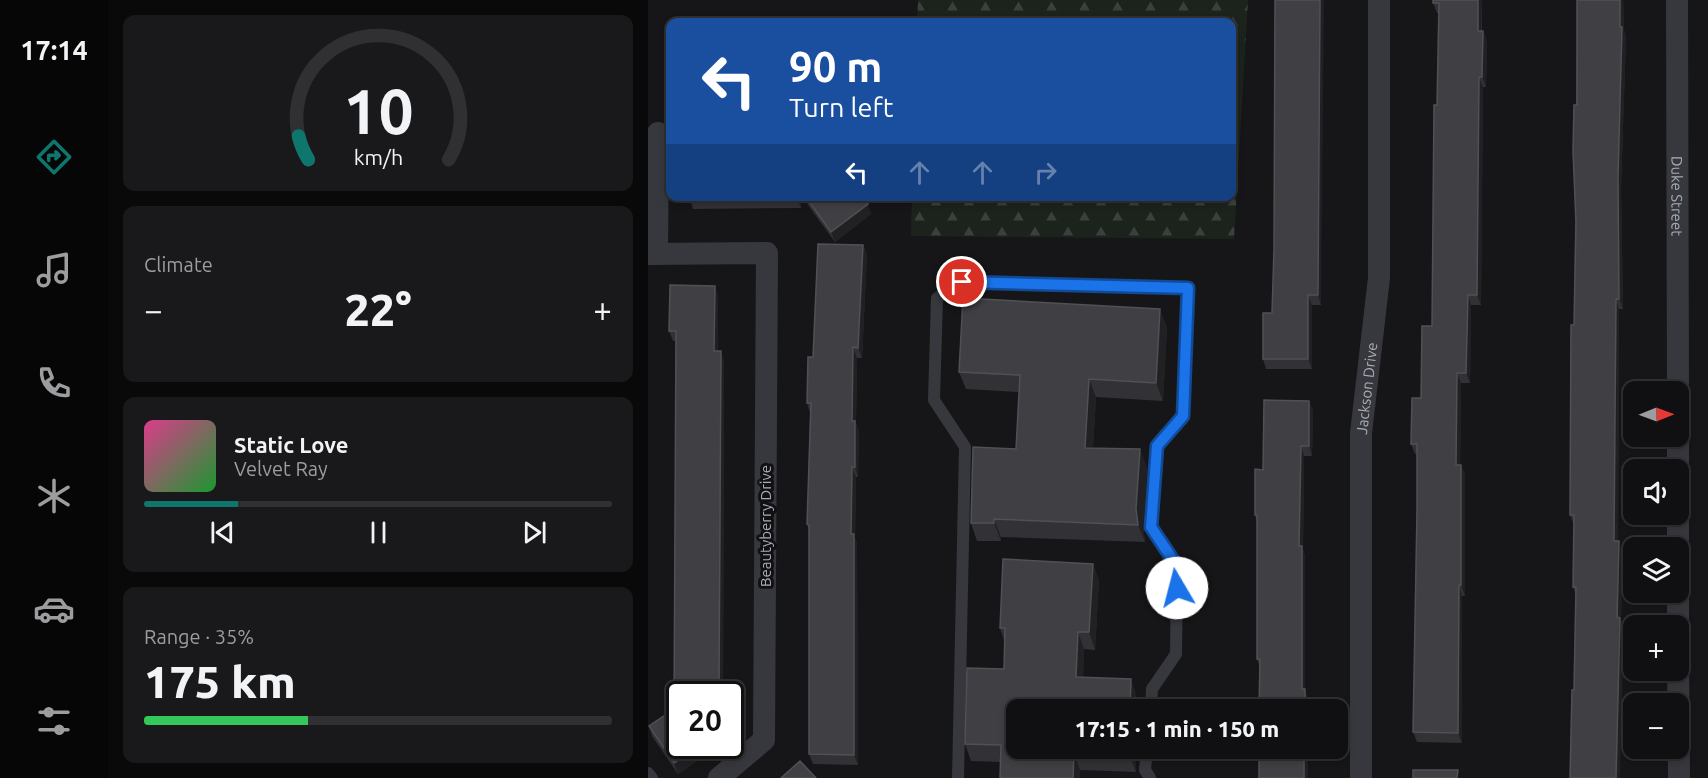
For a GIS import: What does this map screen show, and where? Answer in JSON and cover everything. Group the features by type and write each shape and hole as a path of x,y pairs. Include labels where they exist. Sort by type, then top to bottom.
{"street":[{"name":"Jackson Drive","path":"1361,778 1361,433 1379,278 1379,0"},
{"name":"Duke Street","path":"1677,0 1678,381"},
{"path":"652,254 658,132"},
{"name":"Beautyberry Drive","path":"652,254 767,253 764,740 719,778"},
{"path":"1678,681 1679,778"}],"lane":[{"path":"958,778 965,447 934,400 937,298 962,282 1188,288 1183,416 1157,446 1151,527 1177,566 1176,654 1152,689 1152,699"},
{"path":"1146,759 1145,771 1150,778"},
{"path":"648,772 652,778"}],"green space":[{"path":"918,0 1248,0 1234,239 911,236 912,201 1236,201 1236,18 917,18"}],"building":[{"path":"1275,0 1320,0 1318,295 1308,295 1308,359 1263,359 1263,313 1272,313"},
{"path":"1433,0 1478,0 1478,31 1483,31 1482,77 1479,77 1477,295 1468,295 1466,373 1457,373 1456,465 1461,465 1458,733 1413,732 1417,444 1411,444 1412,398 1421,398 1422,326 1432,326 1434,105 1437,105 1439,3 1433,3"},
{"path":"1577,0 1620,0 1620,27 1622,27 1614,541 1619,541 1617,617 1620,618 1616,778 1570,778 1576,587 1573,587 1574,515 1570,515 1571,325 1574,325 1576,223 1573,151 1574,105 1577,105"},
{"path":"809,201 866,201 868,204 831,232"},
{"path":"818,244 863,245 858,348 853,347 852,421 855,421 855,467 852,467 851,534 854,534 854,755 809,754 809,525 807,524 811,403 807,403 808,357 813,357"},
{"path":"670,285 715,286 714,351 721,351 719,681 674,681 676,331 669,331"},
{"path":"963,298 1160,309 1156,383 1089,379 1085,448 1140,449 1136,509 1138,525 994,519 994,523 971,523 973,447 1016,449 1020,375 959,372"},
{"path":"1264,400 1309,401 1309,446 1301,446 1299,546 1302,546 1302,689 1305,689 1305,699 1259,699 1255,469 1263,470"},
{"path":"1003,559 1093,564 1089,632 1078,632 1076,677 1131,679 1130,699 1006,699 1006,759 1074,759 1073,778 1000,778 1001,745 965,744 967,668 1004,669 1005,628 1000,628"},
{"path":"666,714 666,751 649,726"},
{"path":"1259,759 1304,759 1304,778 1259,778"},
{"path":"800,761 816,778 781,778"},
{"path":"1413,770 1458,770 1457,778 1413,778"}],"route":[{"path":"962,282 1188,288 1183,416 1157,446 1151,527 1177,566 1177,588"}]}
